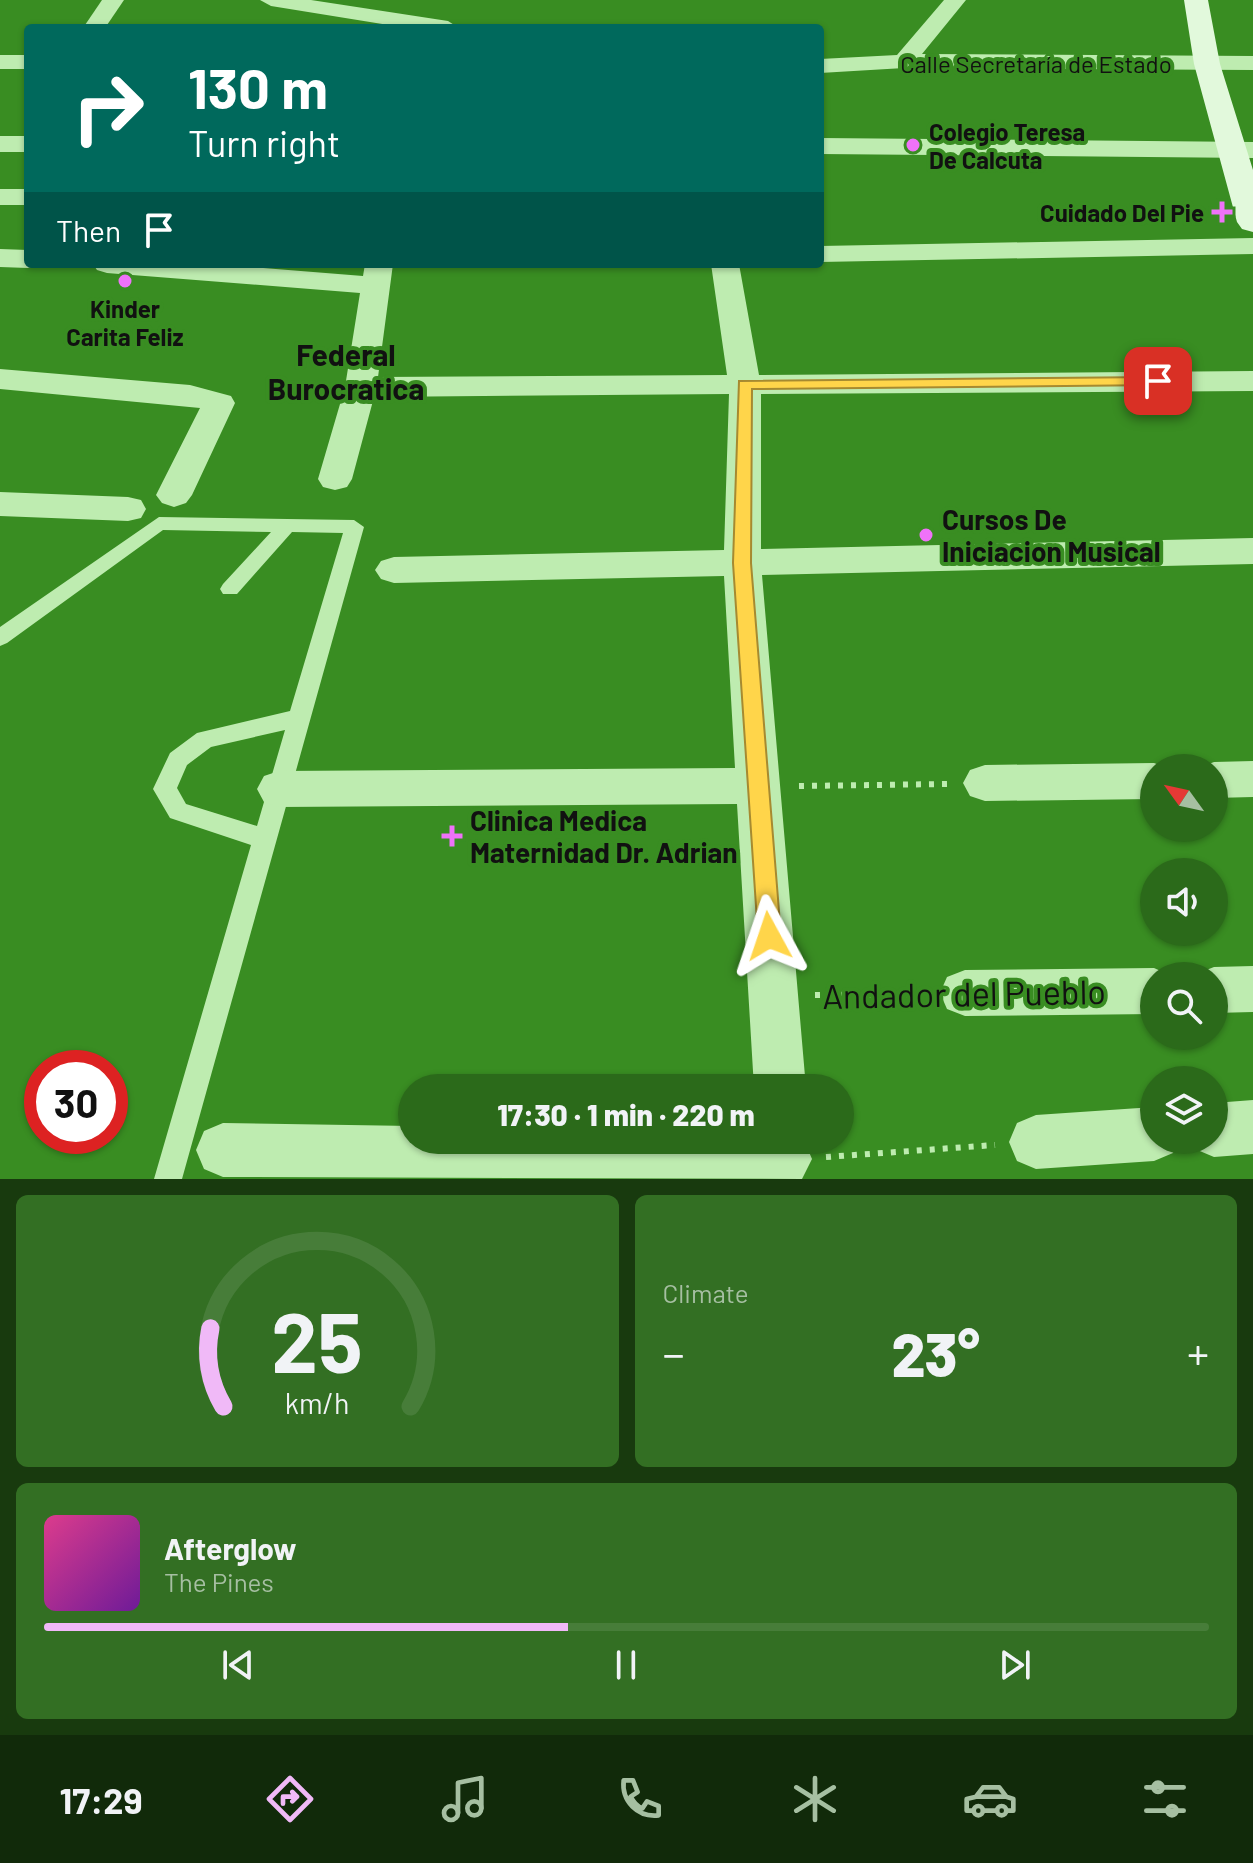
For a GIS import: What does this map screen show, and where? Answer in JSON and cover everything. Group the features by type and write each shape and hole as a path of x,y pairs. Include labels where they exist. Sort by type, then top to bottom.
{"main road":[{"path":"1196,0 1207,64 1242,150 1253,222"}],"street":[{"path":"97,24 113,0"},
{"path":"271,0 423,24"},
{"path":"904,61 955,0"},
{"name":"Calle Secretaría de Estado","path":"824,67 904,61 1253,63"},
{"path":"0,62 24,62"},
{"path":"0,144 24,144"},
{"path":"824,146 1242,150"},
{"path":"0,197 24,197"},
{"path":"824,254 1253,246"},
{"path":"0,258 24,259"},
{"path":"205,268 377,275 361,387 335,479"},
{"path":"726,268 745,385 742,563 779,1074"},
{"path":"0,379 190,395 219,403 153,509 0,504"},
{"path":"361,387 1253,381"},
{"path":"394,570 1253,551"},
{"path":"1228,780 1253,779"},
{"path":"985,783 1140,781"},
{"path":"279,789 758,786"},
{"path":"1228,990 1253,989"},
{"name":"Andador del Pueblo","path":"965,993 1140,991"},
{"path":"1228,1129 1253,1127"},
{"path":"1036,1142 1140,1135"},
{"path":"223,1150 785,1159"}],"lane":[{"path":"0,638 153,509 287,526 354,527 168,1179"},
{"path":"230,589 287,526"},
{"path":"265,839 178,811 165,789 178,759 205,739 300,718"}],"path":[{"path":"758,786 985,783"},
{"name":"Andador del Pueblo","path":"774,996 965,993"},
{"path":"785,1159 1036,1142"}],"place":[{"name":"Colegio Teresa De Calcuta","path":"913,145"},
{"name":"Cuidado Del Pie","path":"1222,212"},
{"name":"Kinder Carita Feliz","path":"125,281"},
{"name":"Cursos De Iniciacion Musical","path":"926,535"},
{"name":"Clinica Medica Maternidad Dr. Adrian","path":"452,836"}],"district":[{"name":"Federal Burocratica","path":"346,371"}],"route":[{"path":"769,936 742,563 745,385 1158,381"}]}
